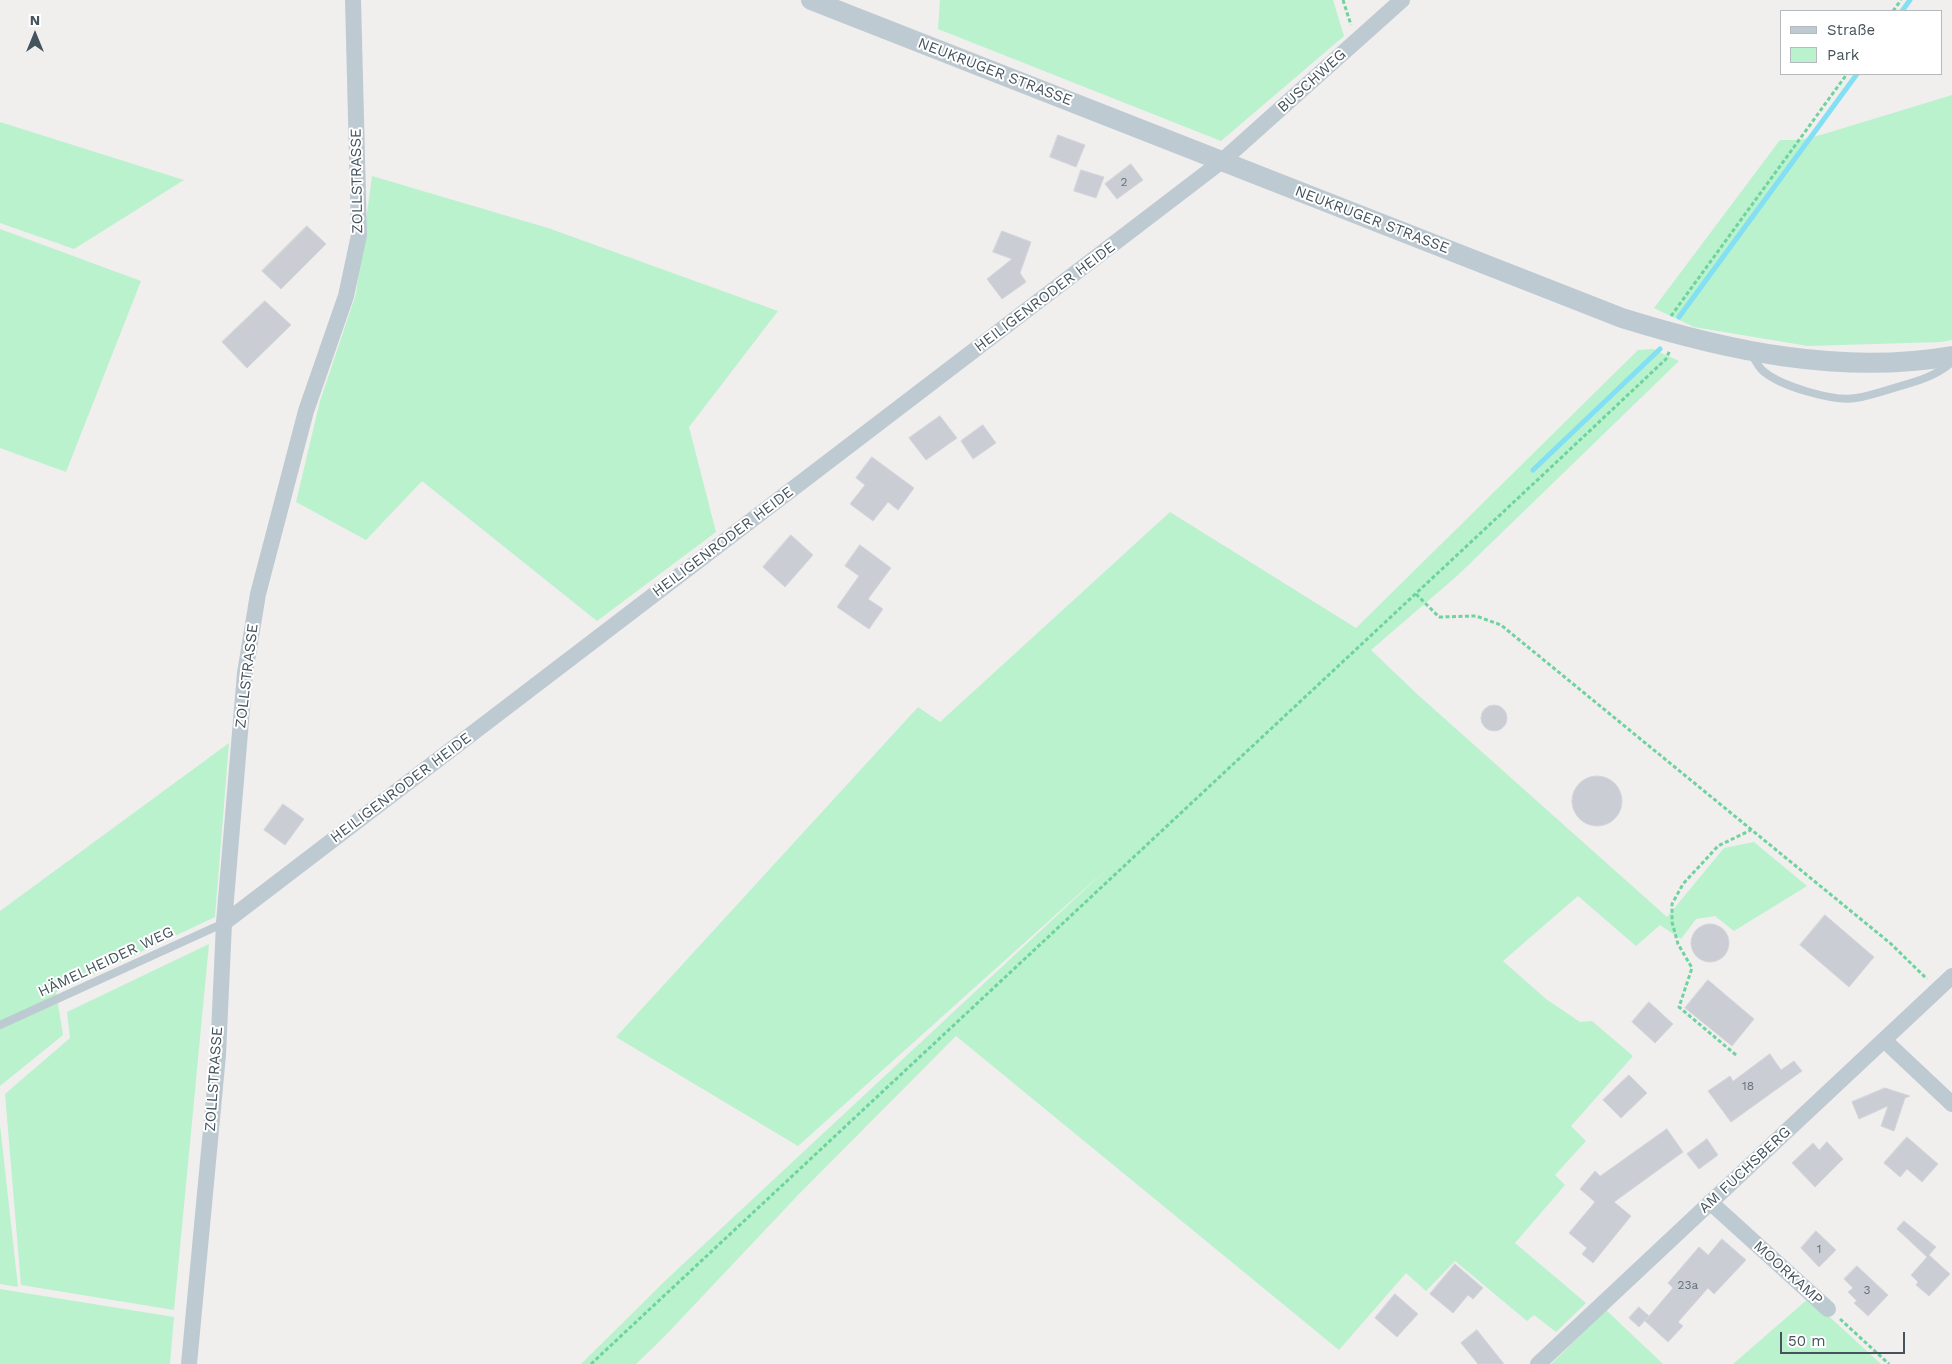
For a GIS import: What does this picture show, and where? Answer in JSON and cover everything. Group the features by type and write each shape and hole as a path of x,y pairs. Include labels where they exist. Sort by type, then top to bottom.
{"street":[{"name":"ZOLLSTRASSE","path":"189,1364 218,1055 224,923 245,673 258,594 306,411 346,296 359,235 353,0"},
{"name":"NEUKRUGER STRASSE","path":"811,0 1622,318 1669,332 1749,351 1831,362 1889,362 1952,356"},
{"name":"BUSCHWEG","path":"1222,161 1402,0"},
{"name":"HEILIGENRODER HEIDE","path":"224,923 1222,161"},
{"name":"AM FUCHSBERG","path":"1538,1364 1952,976"},
{"path":"1884,1040 1952,1104"},
{"name":"MOORKAMP","path":"1710,1202 1828,1309"}],"lane":[{"path":"1749,351 1762,370 1777,380 1816,394 1836,398 1855,399 1920,380 1940,372 1952,362"},
{"name":"HÄMELHEIDER WEG","path":"0,1025 224,923"}],"path":[{"path":"1343,0 1349,22 1359,38"},
{"path":"591,1364 1666,359 1669,332 1847,75"},
{"path":"1416,594 1439,617 1476,616 1501,625 1890,943 1938,989"},
{"path":"1736,1055 1679,1007 1692,968 1678,944 1672,922 1672,904 1683,884 1718,846 1751,830"},
{"name":"MOORKAMP","path":"1828,1309 1889,1364"}],"green space":[{"path":"940,0 1333,0 1344,36 1221,141 938,29"},
{"path":"1952,95 1952,340 1941,342 1808,346 1694,327 1654,308 1780,140 1800,140 1824,134"},
{"path":"0,122 184,180 74,249 0,223"},
{"path":"372,176 548,228 778,311 689,427 716,532 597,621 422,481 366,540 296,502 320,401 356,294"},
{"path":"0,229 141,281 66,472 0,448"},
{"path":"1653,349 1679,361 1457,576 1371,650 1417,694 1667,917 1724,848 1754,842 1807,886 1734,931 1715,916 1696,919 1681,939 1660,925 1636,946 1578,896 1503,961 1546,999 1580,1022 1592,1021 1633,1056 1571,1126 1586,1141 1555,1175 1565,1185 1515,1243 1586,1303 1556,1332 1534,1315 1527,1321 1455,1261 1426,1291 1406,1273 1339,1350 956,1036 798,1195 664,1337 636,1364 581,1364 668,1278 1110,866 798,1146 616,1037 918,707 940,722 1170,512 1356,628 1638,350"},
{"path":"229,743 215,917 56,992 63,1035 0,1086 0,911"},
{"path":"209,944 174,1310 21,1285 5,1094 70,1038 67,1012"},
{"path":"0,1125 18,1287 0,1284"},
{"path":"0,1289 174,1317 170,1364 0,1364"},
{"path":"1809,1298 1881,1364 1733,1364"},
{"path":"1606,1310 1663,1364 1551,1364"}],"building":[{"path":"1058,135 1085,145 1076,167 1050,157"},
{"path":"1131,164 1143,180 1117,199 1105,184"},
{"path":"1081,170 1104,177 1096,198 1074,191"},
{"path":"307,226 326,244 281,289 262,271"},
{"path":"1002,231 1031,242 1020,273 1026,282 1002,299 987,279 1012,259 993,252"},
{"path":"265,301 291,325 247,368 222,342"},
{"path":"940,416 957,438 926,460 909,438"},
{"path":"983,425 996,443 973,459 961,441"},
{"path":"872,457 914,488 898,510 888,502 873,521 850,504 865,485 856,478"},
{"path":"791,535 813,555 785,587 763,567"},
{"path":"860,545 891,568 868,599 883,609 869,629 837,607 859,576 845,566"},
{"path":"1494,705 1503,709 1507,718 1503,727 1494,731 1485,727 1481,718 1485,709"},
{"path":"1602,776 1615,783 1621,791 1621,811 1615,819 1607,825 1592,826 1579,819 1573,811 1572,796 1579,783 1587,777"},
{"path":"283,804 304,819 285,845 264,830"},
{"path":"1825,915 1874,957 1849,987 1800,945"},
{"path":"1710,924 1724,929 1729,943 1724,957 1710,962 1696,957 1691,943 1696,929"},
{"path":"1708,980 1754,1019 1732,1046 1685,1008"},
{"path":"1649,1002 1673,1024 1655,1043 1632,1022"},
{"path":"1770,1054 1781,1070 1794,1061 1802,1071 1731,1122 1708,1091 1730,1076 1733,1081"},
{"path":"1629,1075 1647,1093 1621,1118 1603,1100"},
{"path":"1885,1088 1910,1096 1905,1098 1894,1131 1881,1126 1888,1106 1859,1119 1852,1102"},
{"path":"1667,1129 1683,1152 1614,1202 1631,1216 1593,1263 1582,1254 1587,1248 1569,1233 1595,1202 1580,1189 1595,1171 1600,1176"},
{"path":"1907,1137 1938,1164 1922,1182 1907,1169 1900,1177 1884,1163"},
{"path":"1707,1139 1718,1155 1699,1169 1687,1154"},
{"path":"1827,1142 1843,1159 1815,1187 1792,1163 1813,1143 1819,1150"},
{"path":"1904,1221 1936,1247 1929,1255 1950,1274 1929,1296 1916,1285 1918,1282 1911,1275 1927,1257 1897,1229"},
{"path":"1816,1231 1836,1250 1819,1267 1801,1248"},
{"path":"1722,1239 1746,1260 1714,1294 1708,1288 1678,1322 1683,1326 1668,1342 1645,1321 1673,1288 1668,1283 1699,1247 1708,1255"},
{"path":"1455,1264 1483,1288 1473,1299 1468,1295 1453,1313 1430,1294"},
{"path":"1857,1266 1888,1295 1868,1316 1854,1303 1857,1301 1848,1292 1853,1288 1844,1279"},
{"path":"1395,1294 1418,1314 1397,1337 1375,1318"},
{"path":"1639,1307 1649,1316 1639,1327 1629,1318"},
{"path":"1477,1330 1504,1364 1478,1364 1461,1343"}],"waterway":[{"path":"1903,10 1910,0"},
{"path":"1679,317 1856,75"},
{"path":"1533,470 1660,349"}]}
